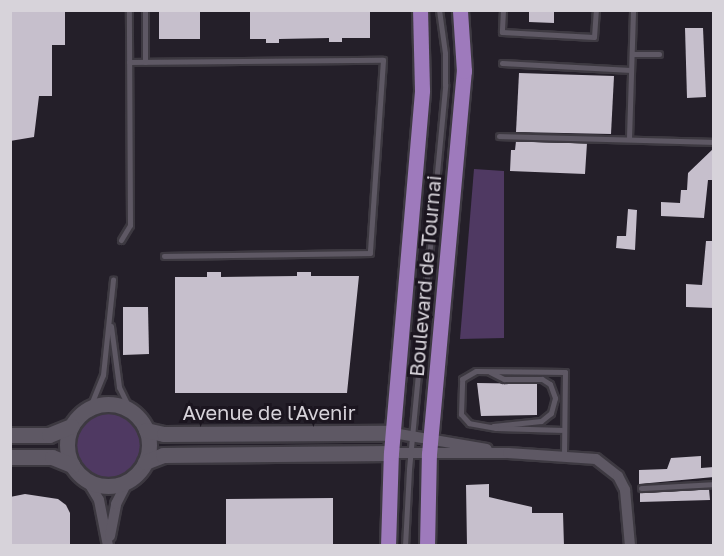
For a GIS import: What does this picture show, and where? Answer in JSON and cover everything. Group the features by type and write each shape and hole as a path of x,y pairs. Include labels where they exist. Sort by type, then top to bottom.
{"main road":[{"name":"Boulevard de Tournai","path":"388,546 391,453 422,81 420,10"},
{"name":"Boulevard de Tournai","path":"427,546 430,438 464,40 460,10"},
{"path":"464,40 465,10"},
{"path":"10,435 49,435 70,426 90,407 108,403 130,410 146,430 149,446 145,462"},
{"path":"70,426 66,446 72,465"},
{"name":"Avenue de l'Avenir","path":"146,430 164,434 393,433"},
{"path":"10,457 52,457 72,465 87,480 108,486 128,480 145,462 163,455 391,453"}],"street":[{"path":"393,433 508,453"},
{"path":"391,453 508,453 596,459 618,476 627,498 630,546"},
{"path":"87,480 99,500 108,546"},
{"path":"108,546 116,504 128,480"}],"lane":[{"path":"121,240 130,225 129,10"},
{"path":"145,10 145,62"},
{"path":"405,546 410,454 445,85 445,53 439,10"},
{"path":"503,10 502,32 594,37 596,10"},
{"path":"629,138 633,10"},
{"path":"632,54 660,54"},
{"path":"129,62 383,60 370,253 164,256"},
{"path":"502,63 632,70"},
{"path":"499,136 714,142"},
{"path":"90,407 102,378 113,280"},
{"path":"110,316 120,387 130,410"},
{"path":"488,371 504,379 542,379 550,384 555,398 551,413 542,421 488,427"},
{"path":"564,430 488,427 469,423 461,414 464,375 488,371 565,372 564,456"},
{"path":"641,488 714,484"}],"shaded area":[{"path":"474,169 504,171 504,338 460,339"},
{"path":"107,411 120,414 131,421 138,432 141,445 138,458 131,469 120,476 107,479 94,476 83,469 76,458 73,445 76,432 83,421 94,414"}],"building":[{"path":"10,10 65,10 65,45 52,45 52,96 39,96 34,137 10,141"},
{"path":"159,10 200,10 200,39 159,39"},
{"path":"250,10 370,10 370,38 342,38 342,42 329,42 329,38 279,39 279,43 266,43 266,39 250,39"},
{"path":"529,10 554,10 554,23 529,22"},
{"path":"685,28 703,28 706,97 687,98"},
{"path":"519,73 614,76 611,134 516,132"},
{"path":"516,141 587,143 585,174 510,171 511,150 515,150"},
{"path":"714,148 714,180 708,180 704,218 661,216 661,202 680,203 681,190 687,190 688,173"},
{"path":"628,209 637,210 635,250 616,248 617,236 626,236"},
{"path":"706,241 714,241 714,308 686,307 686,284 702,285"},
{"path":"207,272 221,272 221,277 297,276 297,272 311,272 311,276 359,276 347,393 175,393 175,277 207,277"},
{"path":"123,307 148,307 149,354 123,355"},
{"path":"477,383 537,384 537,415 481,416"},
{"path":"701,456 701,468 714,467 714,477 639,484 639,470 667,469 671,458"},
{"path":"489,484 489,497 532,507 532,513 563,513 564,546 467,546 466,485"},
{"path":"709,489 710,500 640,502 640,493"},
{"path":"25,494 58,499 66,505 70,513 70,546 10,546 10,497"},
{"path":"333,498 333,546 226,546 226,499"}]}
